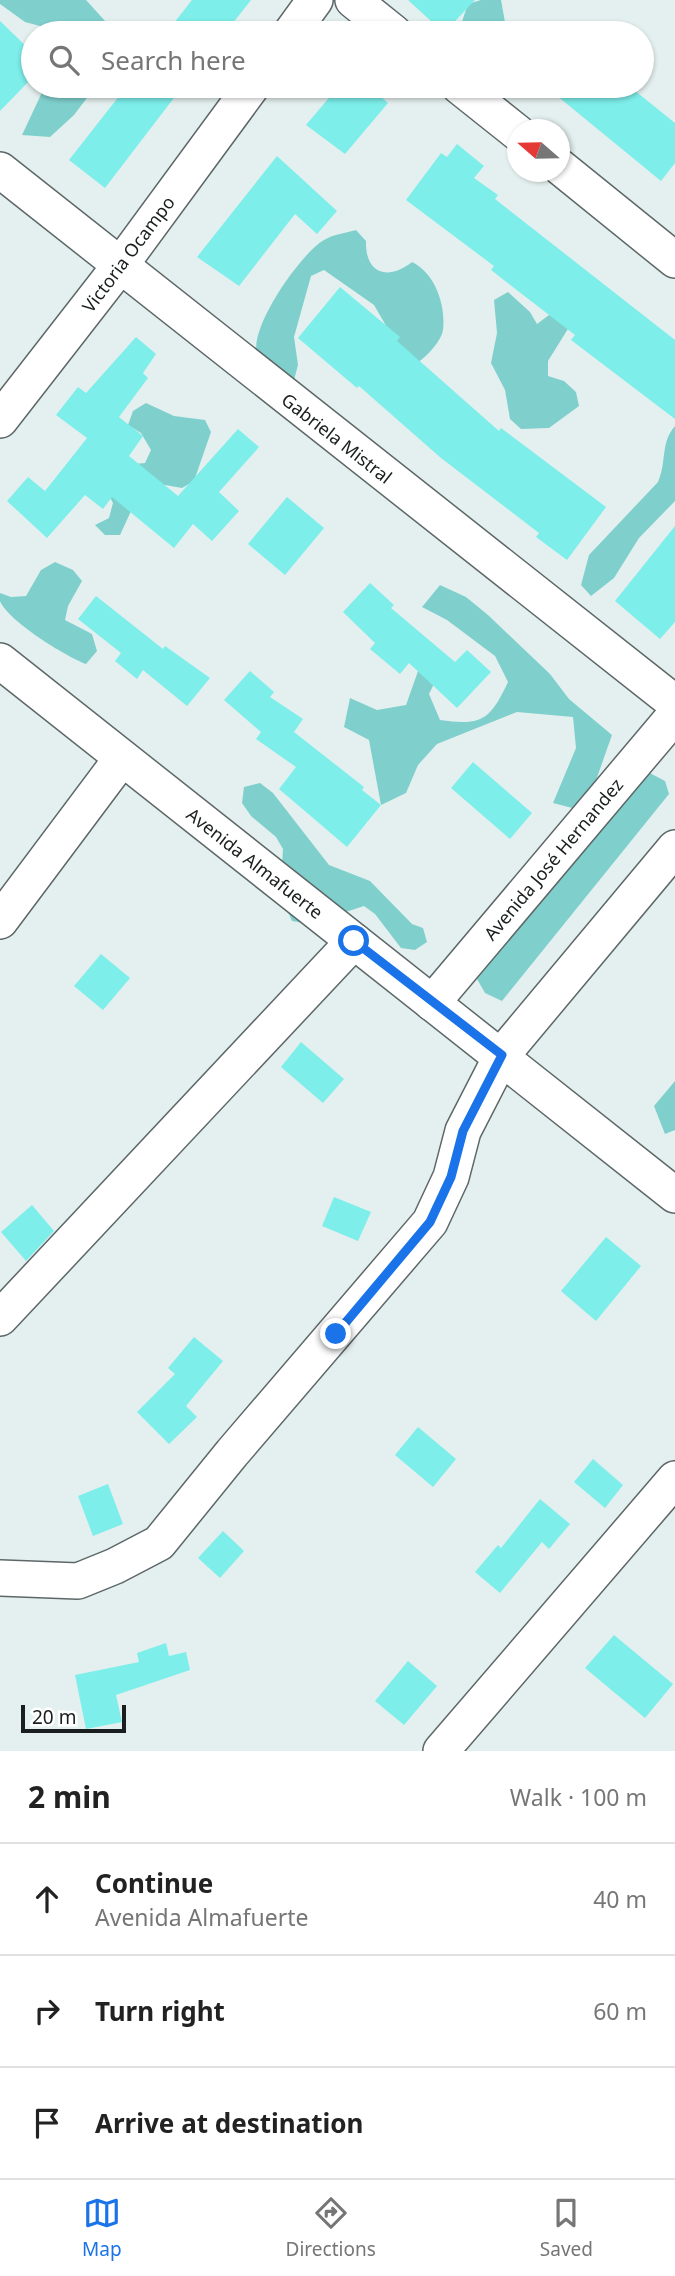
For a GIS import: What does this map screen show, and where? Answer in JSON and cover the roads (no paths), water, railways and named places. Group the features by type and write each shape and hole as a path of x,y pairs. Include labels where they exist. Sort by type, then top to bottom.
{"street":[{"path":"300,21 315,0"},
{"path":"353,0 379,21"},
{"name":"Victoria Ocampo","path":"0,420 119,267 243,98"},
{"path":"474,98 507,125"},
{"name":"Gabriela Mistral","path":"0,170 119,267 675,703"},
{"path":"570,176 675,260"},
{"name":"Avenida Almafuerte","path":"0,662 432,1003 502,1055 675,1195"},
{"name":"Avenida José Hernandez","path":"432,1003 675,715"},
{"path":"0,921 122,758"},
{"path":"0,1578 78,1581 115,1566 159,1543 232,1453 430,1222 451,1177 463,1131 502,1055 675,848"},
{"path":"0,1318 354,941"},
{"path":"441,1751 675,1479"}]}
